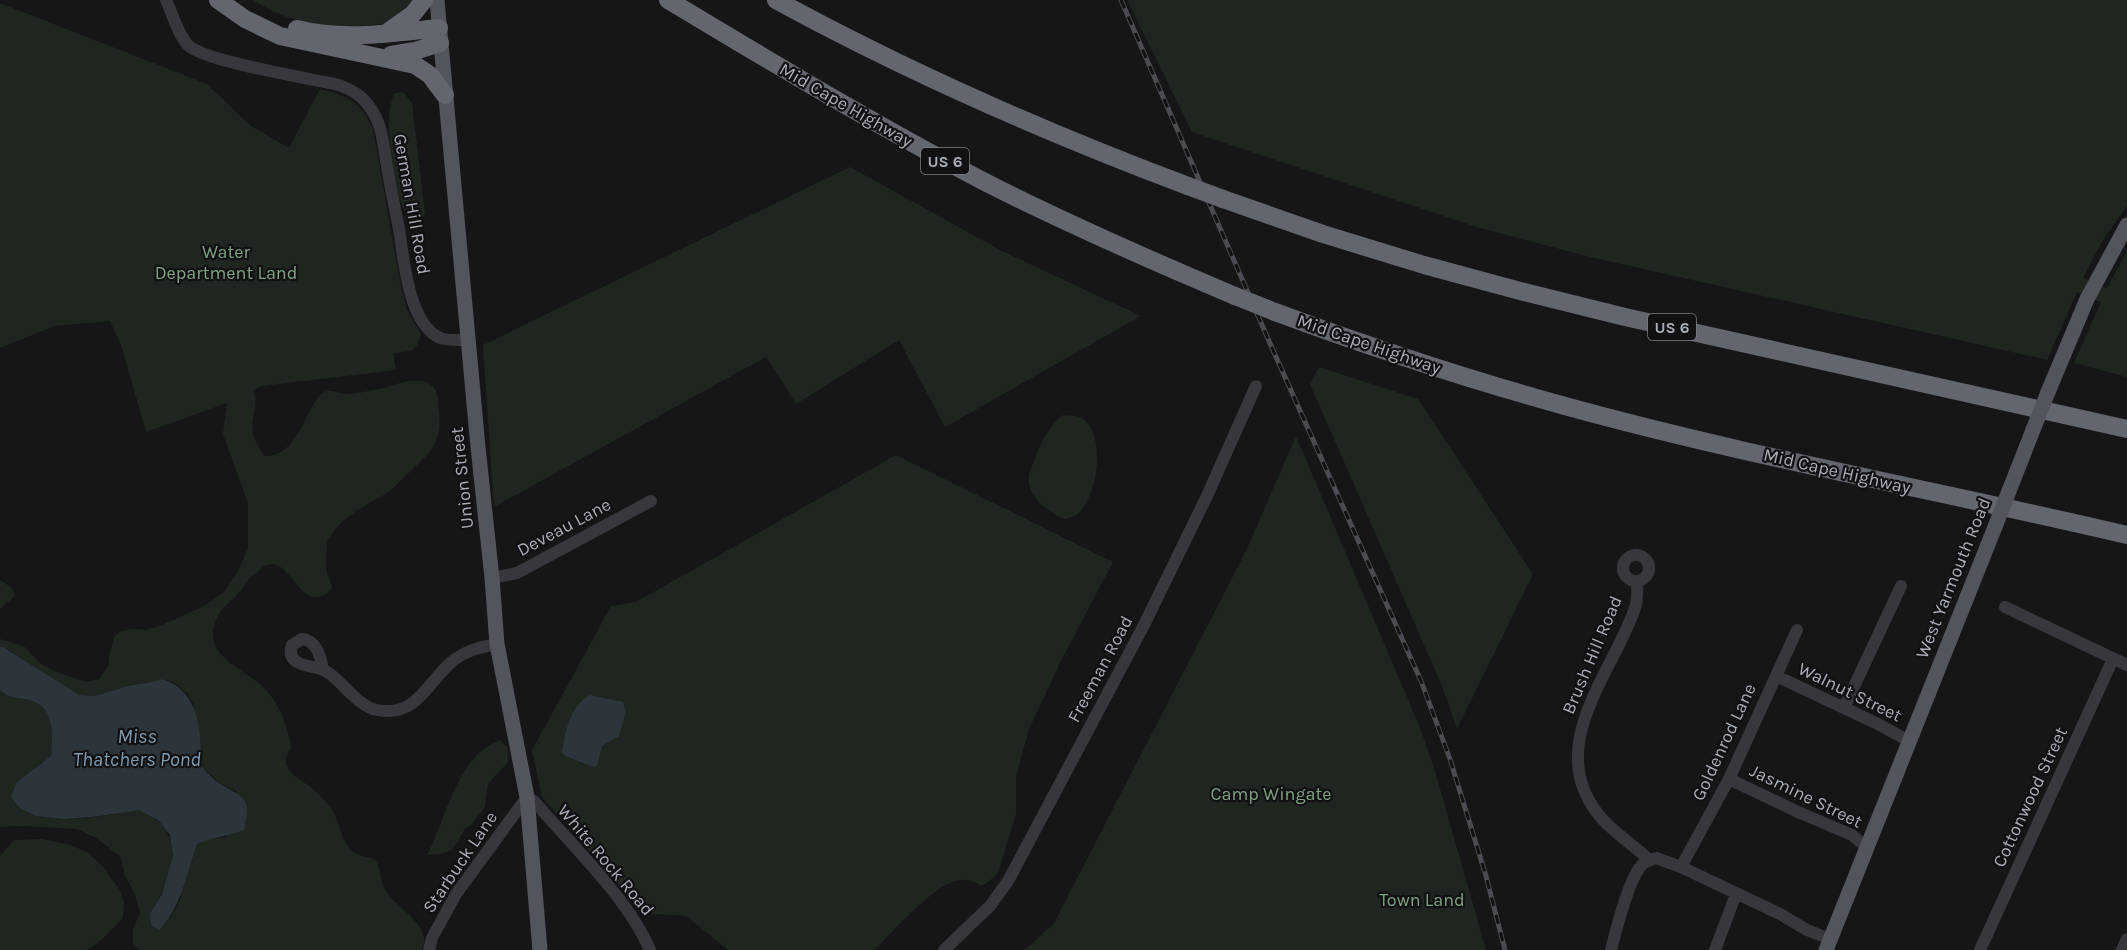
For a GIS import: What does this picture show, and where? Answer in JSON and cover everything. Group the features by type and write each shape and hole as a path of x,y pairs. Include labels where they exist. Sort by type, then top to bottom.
{"highway":[{"path":"218,0 245,19 280,36 354,53 380,56 420,68 435,80 445,94"},
{"path":"237,0 265,17 310,32 339,35 385,33 440,35"},
{"path":"385,33 407,19 424,0"},
{"name":"Mid Cape Highway","path":"668,0 848,107 984,181 1126,249 1275,312 1418,362 1566,406 1677,434 2127,535"},
{"name":"US 6","path":"776,0 825,26 1015,116 1110,156 1223,199 1404,259 1524,292 1667,327 2127,429"},
{"path":"792,0 825,26"},
{"path":"380,56 409,52 440,35"}],"main road":[{"name":"Union Street","path":"437,0 497,644 527,797 540,950"},
{"name":"West Yarmouth Road","path":"1828,944 2048,392 2087,299 2127,225"}],"street":[{"name":"German Hill Road","path":"166,0 182,36 194,50 214,58 339,85 352,90 364,99 382,131 405,269 415,306 431,332 438,337 468,340"},
{"name":"Freeman Road","path":"944,950 984,913 1008,881 1144,625 1207,496 1256,386"},
{"name":"Deveau Lane","path":"492,578 517,573 651,501"},
{"name":"Brush Hill Road","path":"1637,581 1636,607 1586,712 1578,757 1584,788 1596,813 1649,860"},
{"path":"1844,708 1901,586"},
{"path":"2005,607 2127,665"},
{"name":"Goldenrod Lane","path":"1681,867 1729,779 1797,630"},
{"path":"323,669 365,706 375,710 398,710 416,702 456,658 478,647 497,644"},
{"name":"Cottonwood Street","path":"1980,950 2113,659"},
{"name":"Walnut Street","path":"1776,676 1909,741"},
{"name":"Jasmine Street","path":"1729,779 1852,835 1866,847"},
{"name":"Starbuck Lane","path":"429,950 432,938 456,894 527,797"},
{"name":"White Rock Road","path":"527,797 535,802 625,906 643,934 650,950"},
{"path":"1611,950 1635,874 1643,864 1656,858 1681,867 1780,914 1828,944"},
{"path":"1715,950 1736,894"},
{"path":"2122,950 2127,939"}],"green space":[{"path":"253,0 416,0 394,20 376,25 345,27 304,22 278,13"},
{"path":"1127,0 2127,0 2127,206 2101,243 2083,278 2107,288 2127,251 2127,377 2074,363 2101,302 2077,292 2047,360 1590,257 1480,228 1192,132"},
{"name":"Water Department Land","path":"0,3 207,84 251,126 289,148 320,89 338,94 358,106 373,129 401,287 407,310 421,334 417,346 411,351 393,353 396,370 262,386 253,391 255,401 253,434 265,456 278,454 296,437 321,394 328,391 344,394 356,393 416,380 431,385 437,393 439,432 437,439 424,458 394,488 349,516 334,531 328,540 327,551 327,572 332,589 323,596 308,595 277,565 263,566 220,612 214,628 214,640 218,650 226,659 257,682 276,703 290,741 291,749 286,759 287,766 293,774 318,793 330,807 350,849 358,855 375,859 385,890 423,933 424,942 421,950 140,950 133,945 133,929 140,913 135,894 125,876 120,856 96,838 77,829 0,827 0,690 9,696 40,705 45,710 51,724 51,756 17,782 66,819 98,817 139,810 162,825 172,847 171,869 150,913 170,919 180,900 197,844 208,839 226,837 237,792 220,783 200,766 199,734 193,703 188,694 173,682 163,679 127,686 95,696 79,695 9,650 0,647 0,639 25,647 41,664 56,672 86,682 99,679 109,665 114,637 121,631 147,630 162,625 204,606 223,593 237,573 248,548 248,503 223,434 227,403 146,432 122,348 110,321 55,326 0,348"},
{"path":"403,92 412,103 425,213 419,224 406,212 399,197 390,149 391,102 395,93"},
{"path":"850,167 1002,251 1141,316 945,427 899,340 796,404 766,357 494,507 483,345"},
{"path":"1319,367 1418,399 1533,574 1457,729 1442,686 1310,384"},
{"path":"1063,415 1082,418 1090,427 1095,438 1097,451 1097,466 1091,494 1078,514 1065,519 1046,508 1034,496 1029,482 1030,470 1042,442"},
{"name":"Camp Wingate","path":"1296,436 1421,730 1435,771 1486,950 1025,950 1054,923 1246,551"},
{"path":"896,455 1113,562 1061,661 1029,729 1016,777 1016,815 997,875 982,886 973,881 962,880 945,885 924,901 874,950 728,950 686,916 640,913 612,877 542,797 532,750 611,606 636,602"},
{"path":"0,580 12,588 15,596 0,609"},
{"path":"501,740 508,749 508,762 488,784 485,807 472,824 465,829 452,850 427,855 464,773 474,758 486,747"},
{"path":"42,839 68,844 87,852 102,866 120,890 124,902 123,918 101,940 87,950 0,950 0,856 14,840"}],"water":[{"name":"Miss Thatchers Pond","path":"0,647 79,695 95,696 127,686 163,679 185,693 191,703 199,727 201,766 216,781 242,797 247,806 246,820 244,830 197,844 178,900 167,921 159,930 151,925 150,913 162,894 173,856 170,835 158,820 139,810 66,819 36,816 20,808 11,797 17,782 51,756 52,732 49,717 40,705 9,696 0,690"},
{"path":"590,695 623,702 626,712 619,736 602,746 597,766 593,767 562,753 567,728 573,713"}],"railway":[{"path":"1121,0 1272,348 1421,681 1450,759 1486,876 1505,950"}],"park label":[{"name":"Town Land","path":"1422,900"}]}
